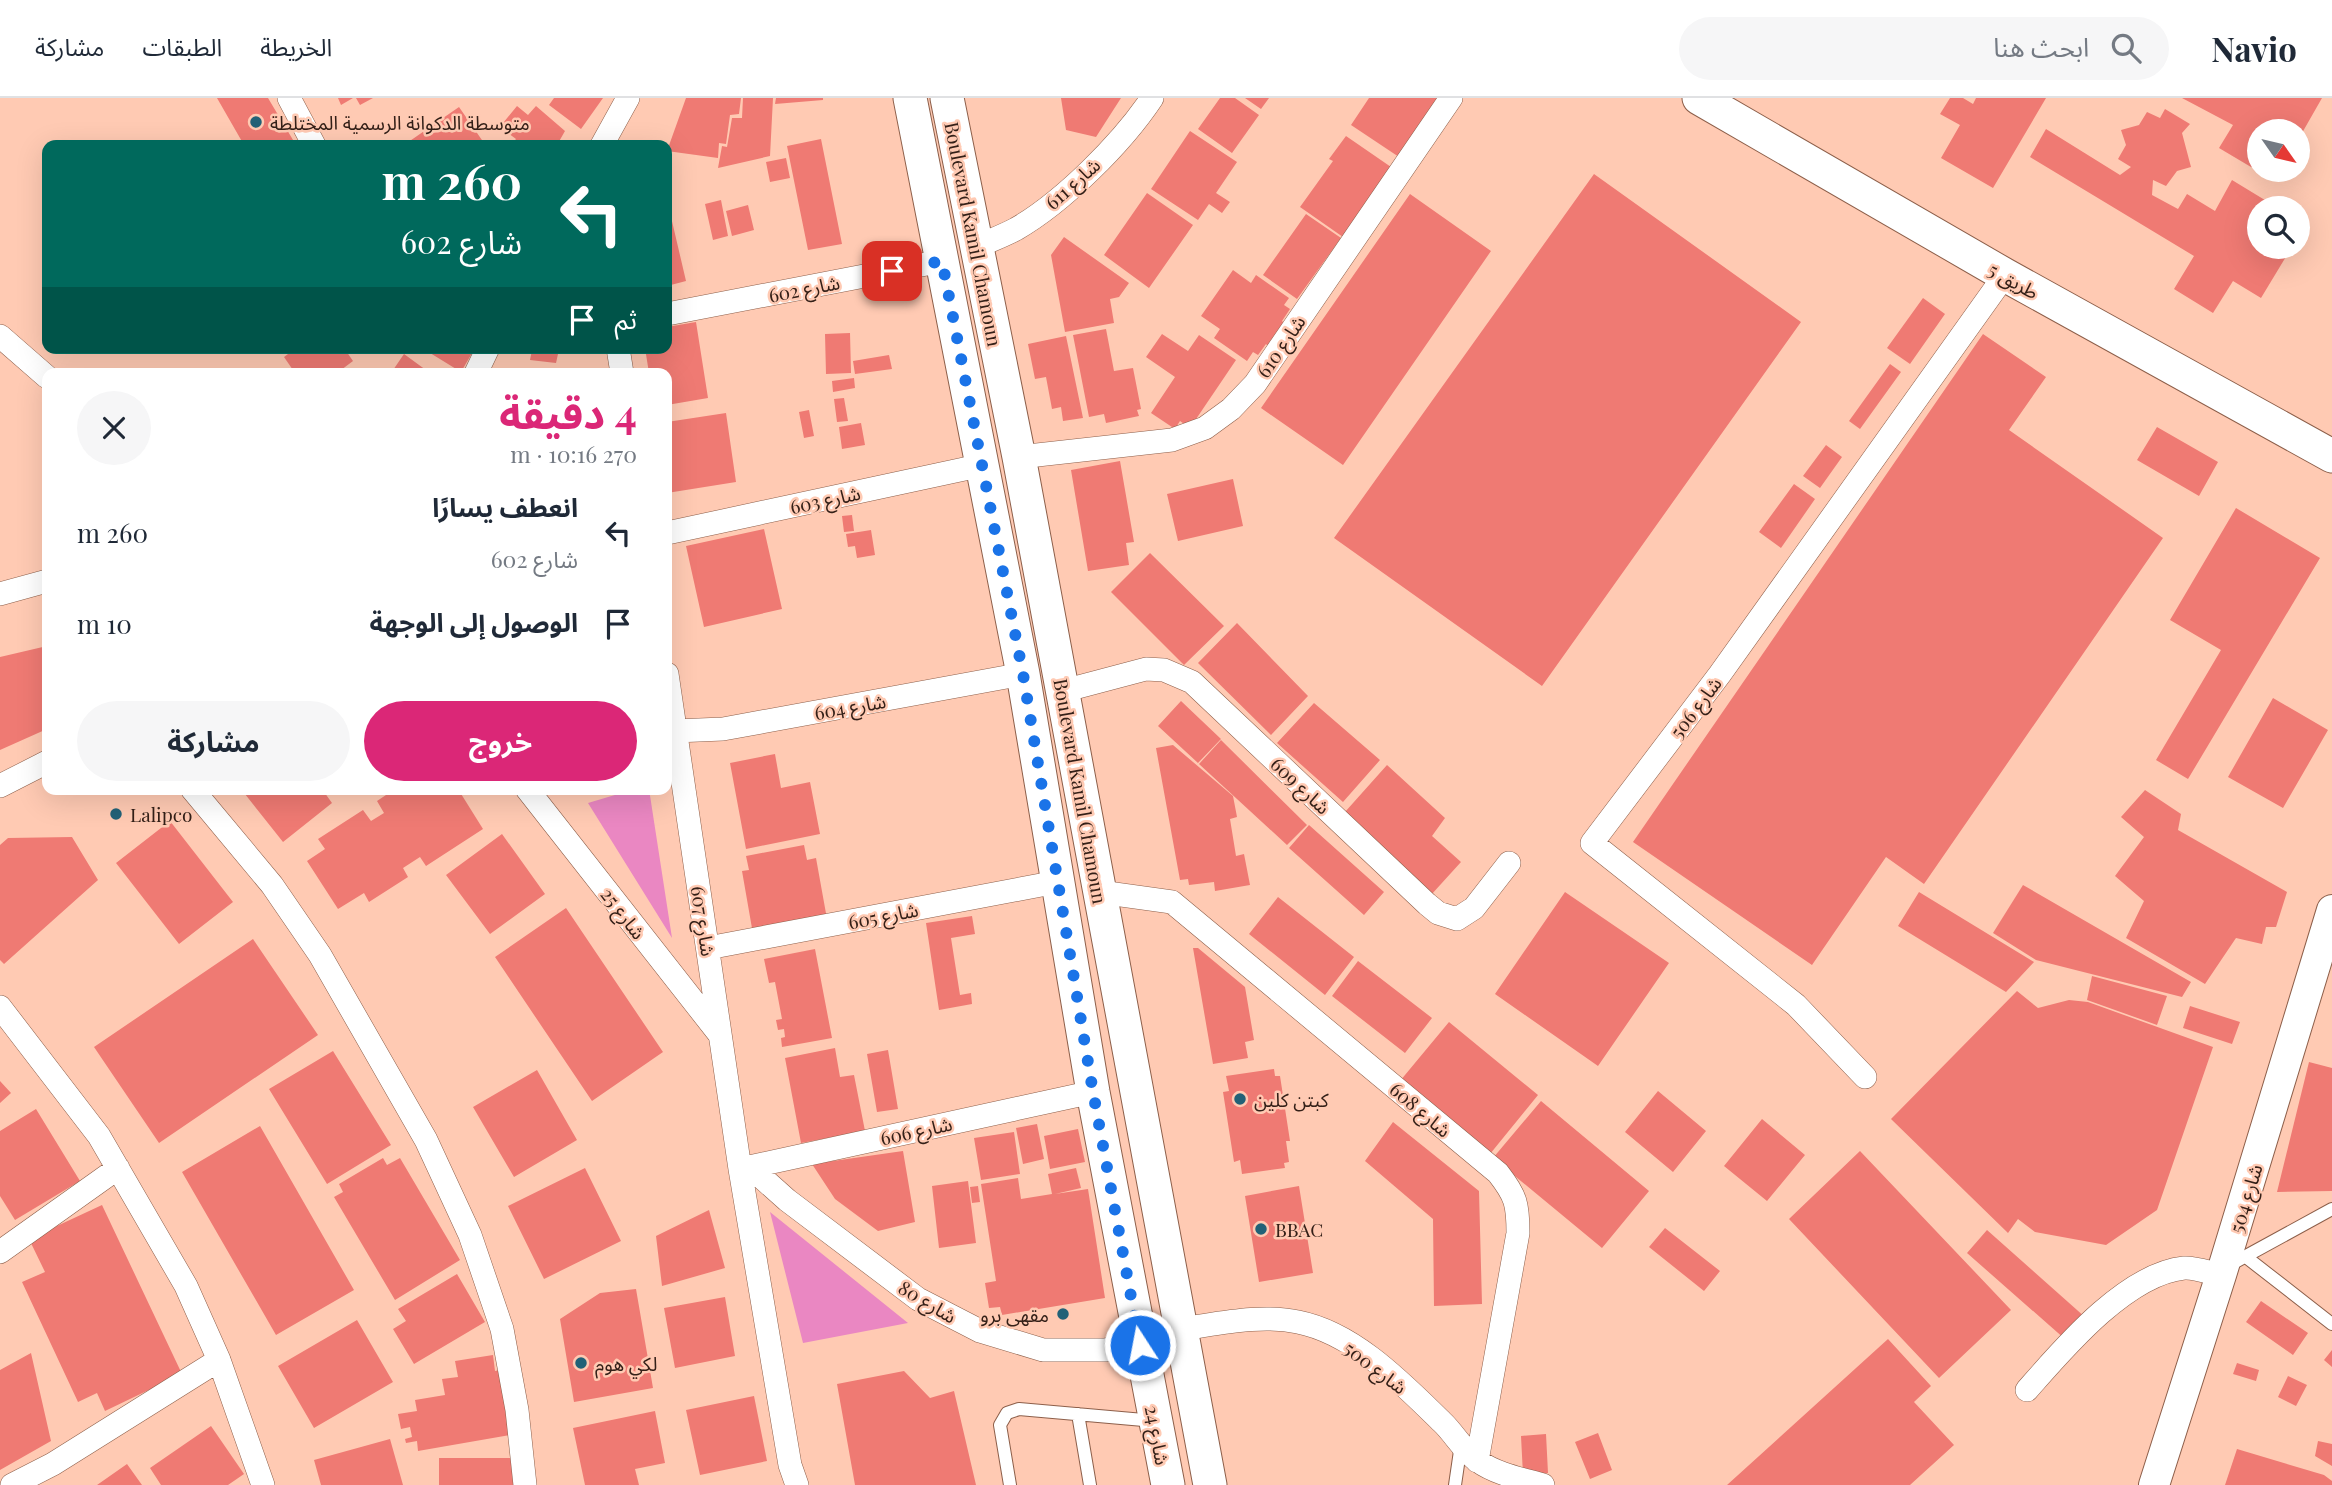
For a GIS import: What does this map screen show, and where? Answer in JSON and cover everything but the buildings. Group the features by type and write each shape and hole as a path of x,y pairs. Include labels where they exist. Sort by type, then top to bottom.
{"main road":[{"name":"Boulevard Kamil Chamoun","path":"910,98 1023,674 1093,1092 1140,1345"},
{"name":"Boulevard Kamil Chamoun","path":"947,98 1019,457 1210,1485"},
{"name":"طريق 5","path":"1699,98 2005,275 2332,456"},
{"name":"شارع 24","path":"1140,1345 1168,1485"}],"street":[{"path":"289,98 311,140"},
{"path":"607,140 628,98"},
{"name":"شارع 611","path":"976,247 1016,229 1059,198 1090,169 1140,115 1152,98"},
{"name":"شارع 610","path":"1019,457 1172,440 1205,428 1231,409 1255,384 1451,98"},
{"name":"شارع 602","path":"672,313 942,261"},
{"name":"شارع 506","path":"1864,1077 1796,1005 1591,843 1720,674 2005,275"},
{"path":"0,336 42,373"},
{"name":"شارع 603","path":"672,532 983,465"},
{"path":"0,594 42,582"},
{"name":"شارع 609","path":"1063,691 1146,669 1164,670 1192,682 1427,904 1447,917 1457,919 1474,908 1510,863"},
{"name":"شارع 604","path":"675,731 723,729 1023,674"},
{"name":"شارع 607","path":"672,710 675,731 673,758 745,1168 792,1478"},
{"path":"0,786 42,765"},
{"path":"197,795 272,885 320,955 426,1140 470,1235 502,1329 517,1410 525,1485"},
{"name":"شارع 25","path":"532,795 722,1037"},
{"name":"شارع 605","path":"708,948 1057,882"},
{"name":"شارع 608","path":"1100,892 1172,902 1498,1173 1511,1189 1518,1206 1518,1233 1477,1461"},
{"name":"شارع 504","path":"2154,1485 2230,1267 2332,909"},
{"path":"0,1007 99,1136 186,1286 219,1360 263,1485"},
{"name":"شارع 606","path":"745,1168 1093,1092"},
{"path":"0,1252 118,1168"},
{"name":"شارع 80","path":"745,1168 918,1299 981,1331 1043,1350 1105,1350 1140,1345"},
{"path":"2027,1390 2063,1350 2117,1298 2140,1284 2165,1273 2186,1268 2230,1267"},
{"name":"شارع 500","path":"1180,1329 1270,1319 1297,1321 1317,1328 1379,1364 1443,1423 1477,1461 1500,1472 1544,1485"},
{"path":"12,1485 53,1464 219,1360"}],"lane":[{"path":"2230,1267 2332,1209"},
{"path":"2230,1267 2332,1324"},
{"path":"1010,1485 1000,1425 1007,1413 1020,1409 1155,1421"},
{"path":"1078,1414 1090,1485"},
{"path":"1455,1485 1461,1443"}],"shaded area":[{"path":"615,795 650,795 672,938 588,803"},
{"path":"770,1212 908,1323 803,1343"}],"place":[{"name":"متوسطة الدكوانة الرسمية المختلطة","path":"256,122"},
{"name":"Lalipco","path":"116,814"},
{"name":"كبتن كلين","path":"1240,1099"},
{"name":"BBAC","path":"1261,1229"},
{"name":"مقهى برو","path":"1063,1314"},
{"name":"لكي هوم","path":"581,1363"}],"route":[{"path":"892,271 942,261 1023,674 1093,1092 1140,1345"}]}
